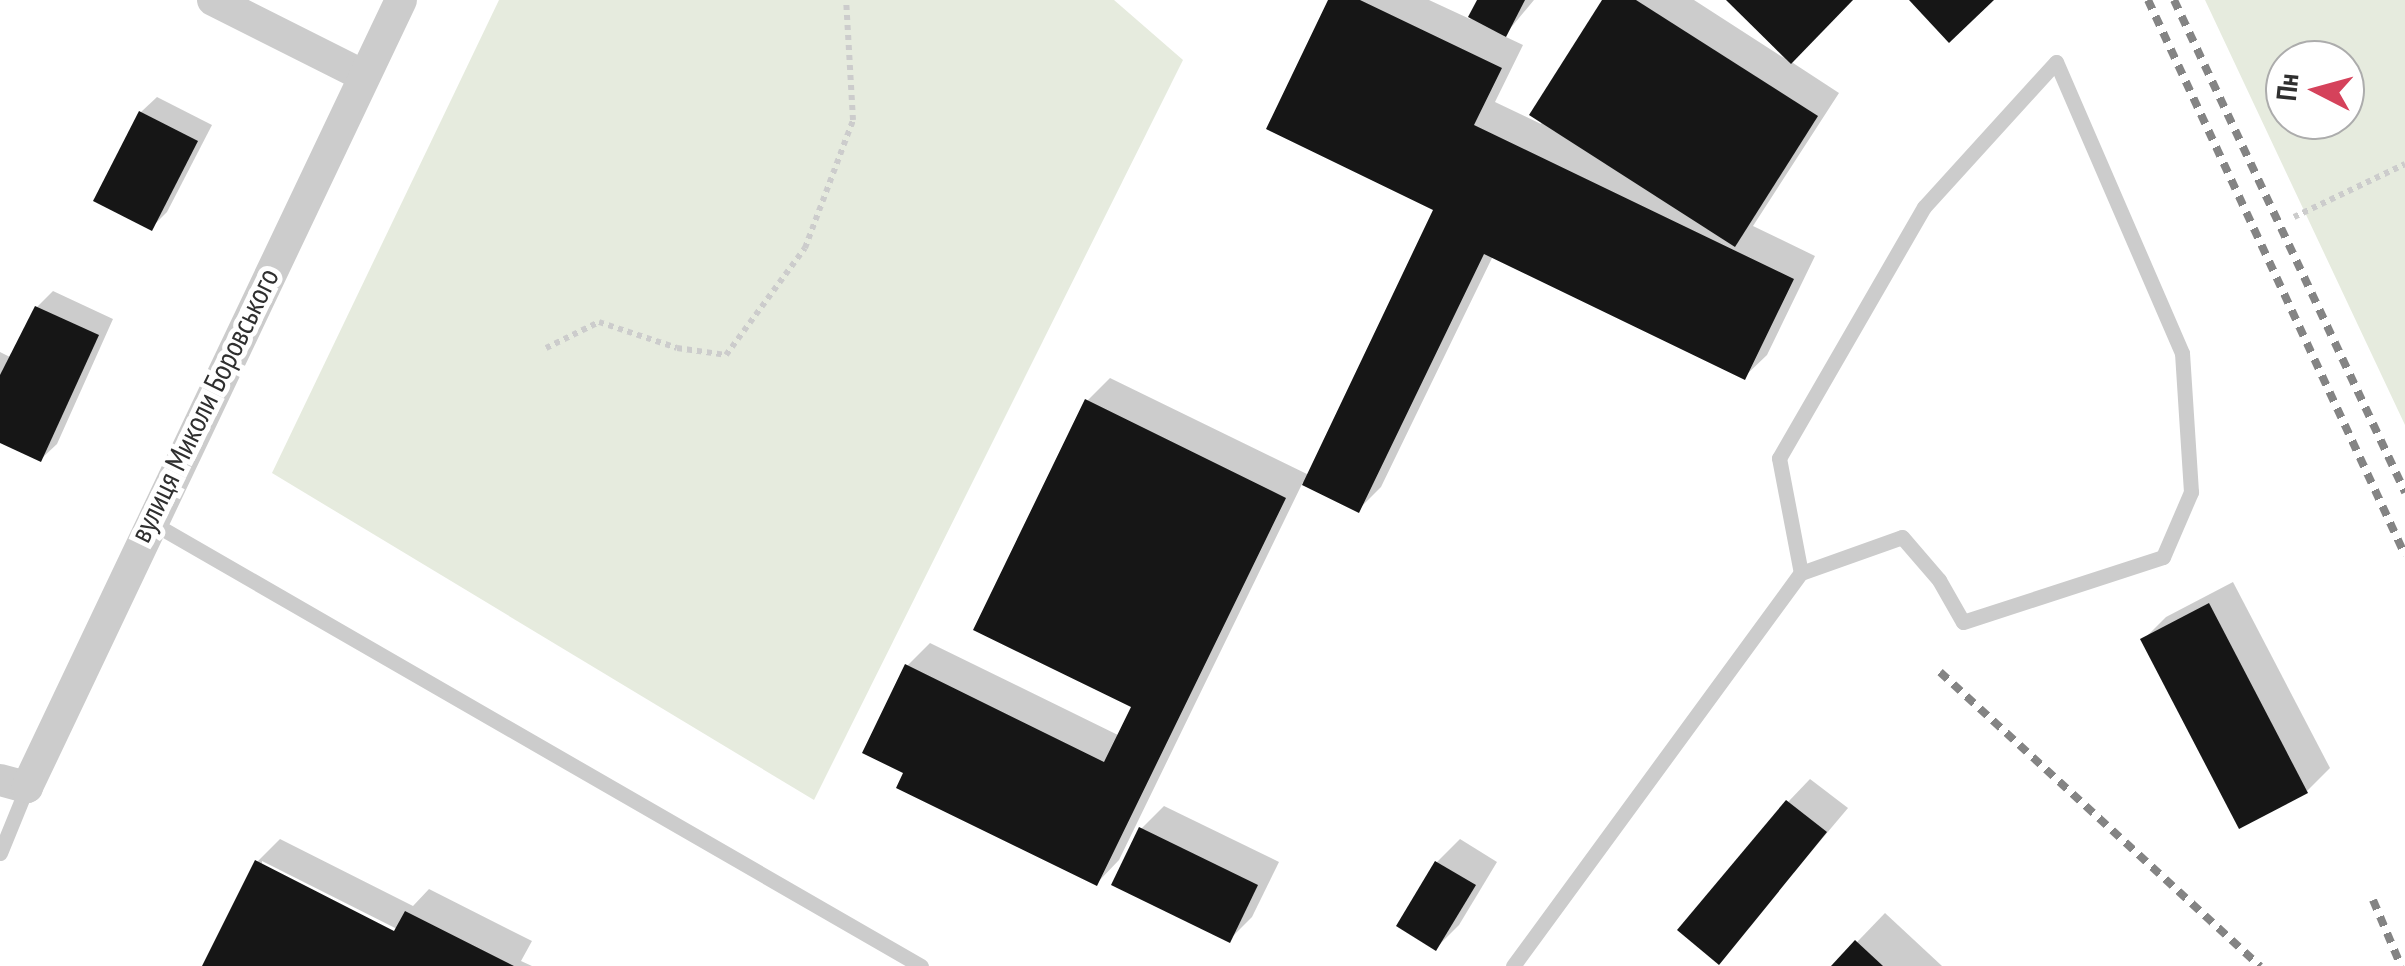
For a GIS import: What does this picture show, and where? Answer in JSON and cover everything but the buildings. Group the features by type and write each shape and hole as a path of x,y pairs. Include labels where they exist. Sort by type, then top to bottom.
{"street":[{"path":"213,0 362,75"},
{"name":"вулиця Миколи Боровського","path":"13,784 148,520 400,0"}],"lane":[{"path":"1513,966 1801,572 1902,537 1939,580 1962,622 2163,557 2192,492 2182,354 2056,62 1924,207 1779,458 1801,572"},
{"path":"148,520 921,966"},
{"path":"0,853 13,784"}],"path":[{"path":"546,348 599,322 677,348 726,354 805,248 854,120 846,0"},
{"path":"2294,216 2405,164"}],"shaded area":[{"path":"499,0 1114,0 1183,60 814,800 272,473"},
{"path":"2205,0 2405,0 2405,425 2271,140 2365,140 2365,40 2265,40 2265,128"}],"railway":[{"path":"2148,0 2405,555"},
{"path":"2174,0 2405,492"},
{"path":"1940,672 2260,966"},
{"path":"2373,900 2401,966"}]}
